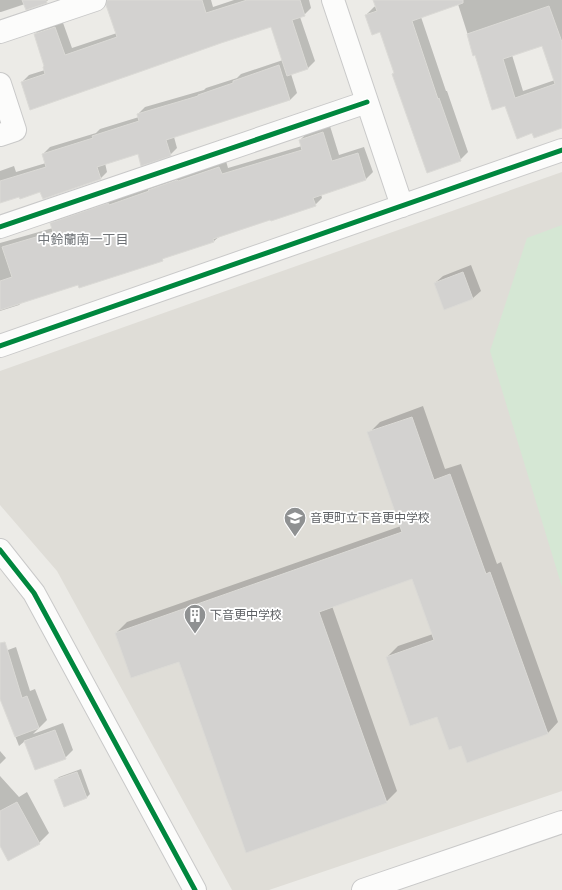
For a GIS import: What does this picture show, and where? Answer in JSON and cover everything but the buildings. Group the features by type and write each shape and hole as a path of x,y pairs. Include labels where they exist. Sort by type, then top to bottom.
{"street":[{"path":"0,32 95,0"},
{"path":"333,0 402,206"},
{"path":"0,84 15,130 0,135"},
{"path":"0,227 367,102"},
{"path":"0,346 562,150"},
{"path":"0,550 34,593 196,890"},
{"path":"363,890 562,822"}],"shaded area":[{"name":"音更町立下音更中学校","path":"562,172 562,791 269,890 232,890 57,571 0,505 0,371"}],"green space":[{"path":"562,225 562,587 490,351 527,238"}],"cycle path":[{"path":"0,227 367,102"},
{"path":"0,346 562,150"},
{"path":"0,550 34,593 195,890"}],"place":[{"name":"音更町立下音更中学校","path":"295,538"},
{"name":"下音更中学校","path":"195,634"}],"district":[{"name":"中鈴蘭南一丁目","path":"83,239"}]}
